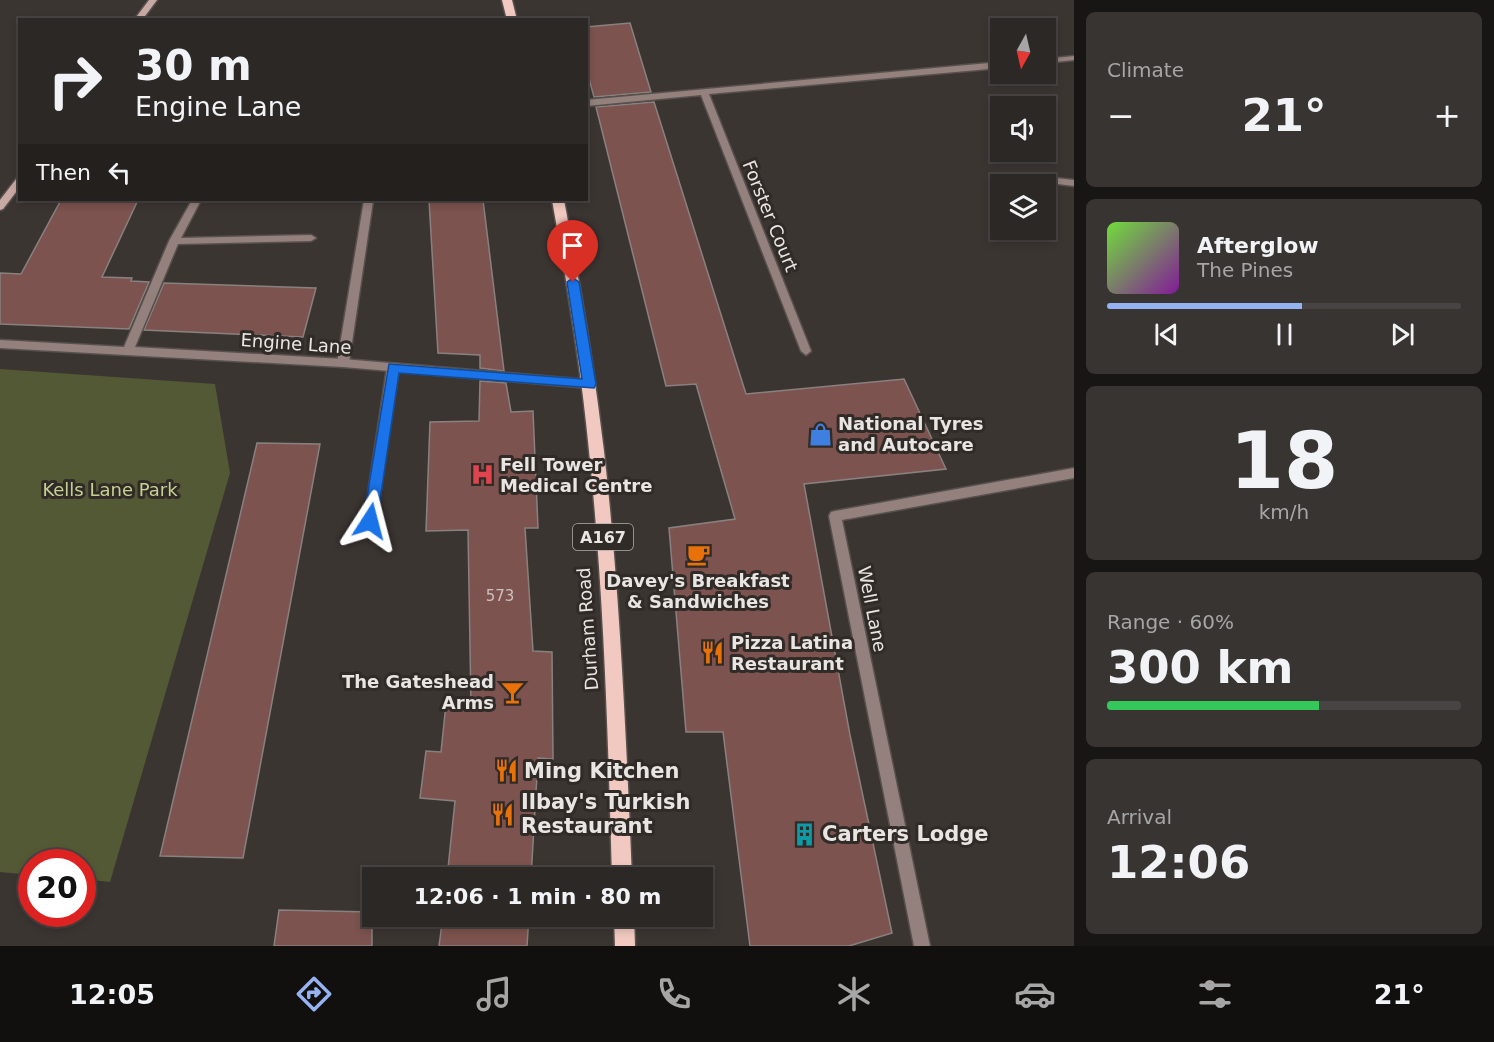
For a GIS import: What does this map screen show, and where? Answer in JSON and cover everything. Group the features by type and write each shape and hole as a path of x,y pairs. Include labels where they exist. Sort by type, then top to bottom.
{"main road":[{"path":"507,0 512,18"},
{"name":"Durham Road","path":"558,201 589,384 613,636 622,867"},
{"path":"624,927 625,946"}],"street":[{"path":"140,18 153,0"},
{"path":"1056,60 1074,58"},
{"path":"588,103 990,66"},
{"name":"Forster Court","path":"704,93 806,351"},
{"path":"1056,181 1074,183"},
{"path":"0,207 18,183"},
{"path":"128,351 174,241 195,201"},
{"path":"343,363 368,201"},
{"path":"174,241 311,238"},
{"name":"Engine Lane","path":"0,344 343,363 589,384"},
{"path":"370,521 393,368"},
{"name":"Well Lane","path":"922,946 835,516 1074,473"}],"green space":[{"name":"Kells Lane Park","path":"0,369 215,384 230,473 110,882 96,880 96,849 18,849 18,874 0,872"}],"building":[{"path":"630,23 651,92 594,97 588,75 588,27"},
{"path":"654,102 746,394 904,379 946,469 804,484 850,735 892,933 849,946 750,946 723,732 686,732 669,528 735,519 696,384 666,386 596,107"},
{"path":"60,201 138,201 102,277 132,278 131,281 149,282 129,329 0,324 0,273 21,274"},
{"path":"429,201 483,201 504,371 480,368 480,355 438,353"},
{"path":"164,283 316,288 303,337 144,330"},
{"path":"480,381 506,383 511,412 533,411 538,528 525,528 533,651 552,652 553,759 538,758 532,867 448,867 455,801 420,798 426,751 441,752 446,704 471,704 468,530 426,531 430,422 479,421"},
{"path":"257,443 320,444 243,858 160,856"},
{"path":"279,910 362,912 362,927 372,927 372,946 274,946"},
{"path":"442,927 528,927 527,946 439,946"}],"place":[{"name":"National Tyres and Autocare","path":"820,434"},
{"name":"Fell Tower Medical Centre","path":"482,475"},
{"name":"Davey's Breakfast & Sandwiches","path":"698,555"},
{"name":"Pizza Latina Restaurant","path":"713,653"},
{"name":"The Gateshead Arms","path":"512,692"},
{"name":"Ming Kitchen","path":"506,771"},
{"name":"Ilbay's Turkish Restaurant","path":"503,814"},
{"name":"Carters Lodge","path":"804,834"}],"route":[{"path":"370,521 393,368 589,384 573,282"}]}
